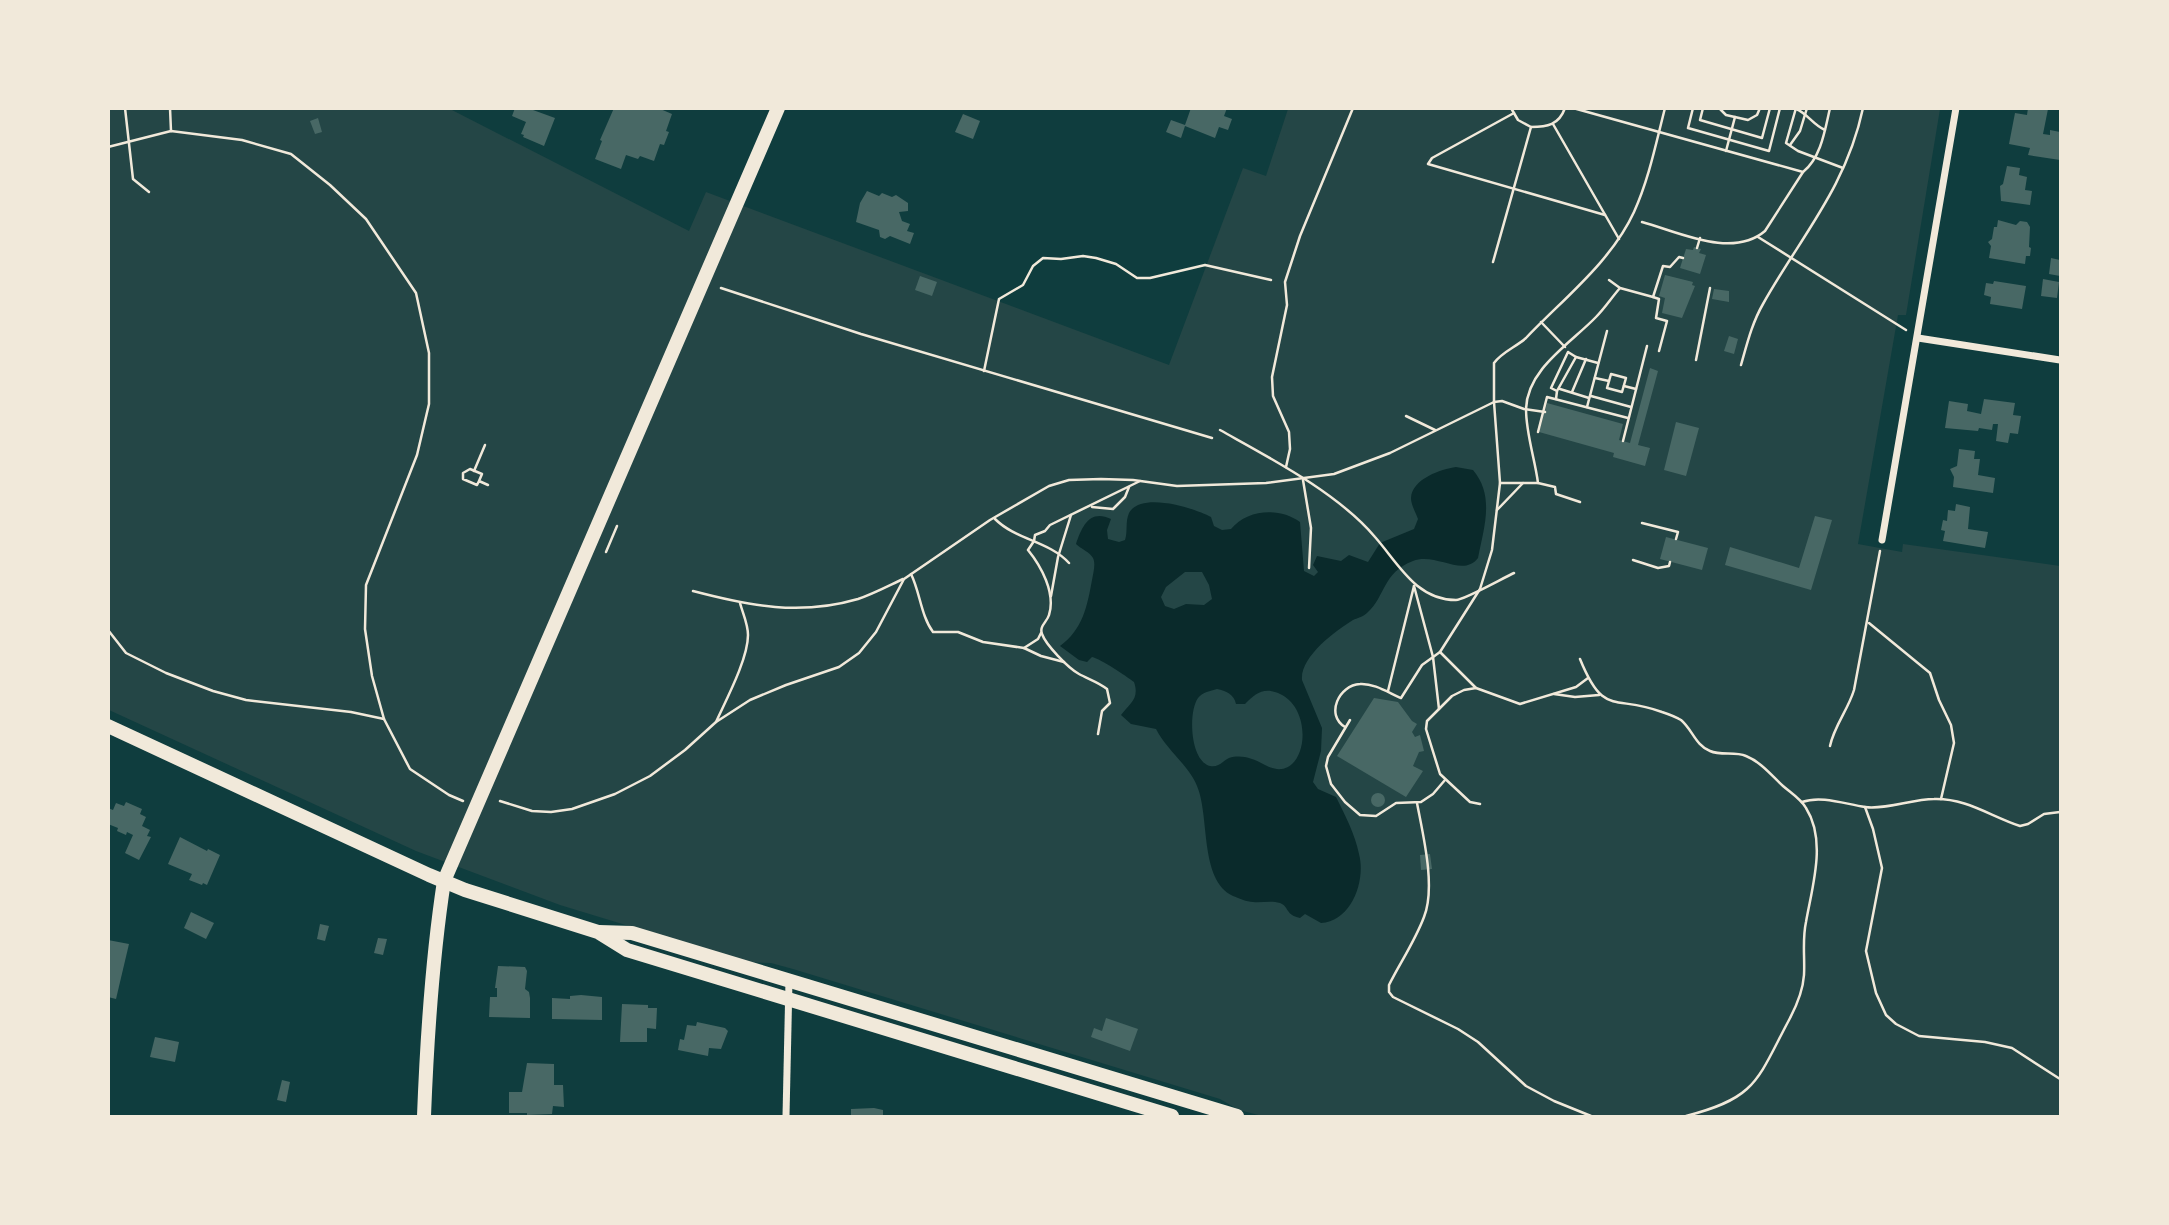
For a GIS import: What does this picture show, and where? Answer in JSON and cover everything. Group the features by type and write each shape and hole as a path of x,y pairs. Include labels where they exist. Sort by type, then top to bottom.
{"main road":[{"path":"424,1116 435,947 444,881 778,108"},
{"path":"108,726 444,881 598,932 627,950 1172,1116"},
{"path":"598,932 632,933 1237,1116"}],"street":[{"path":"1882,540 1956,108"},
{"path":"1918,338 2060,360"},
{"path":"786,1116 789,981"}],"path":[{"path":"125,108 133,179 149,192"},
{"path":"170,108 171,131"},
{"path":"1286,467 1290,449 1289,432 1273,396 1272,377 1287,305 1285,282 1300,236 1353,108"},
{"path":"1511,108 1524,125 1531,127 1553,124 1562,116 1565,108"},
{"path":"1573,108 1804,172"},
{"path":"1345,727 1339,724 1335,711 1341,693 1348,687 1368,684 1401,698 1422,665 1440,652 1480,589 1492,550 1500,483 1494,363 1516,347 1619,239 1641,195 1665,108"},
{"path":"1693,108 1688,128 1769,151 1780,108"},
{"path":"1703,108 1700,120 1762,138 1770,108"},
{"path":"1719,108 1726,115 1751,119 1757,115 1760,108"},
{"path":"1790,145 1800,133 1807,108"},
{"path":"1642,222 1730,245 1758,236 1772,221 1809,167 1825,130 1830,108"},
{"path":"1741,365 1747,341 1762,306 1825,206 1844,168 1863,108"},
{"path":"1825,130 1796,109 1786,143 1798,151 1844,168"},
{"path":"1514,113 1432,158 1428,164 1605,215"},
{"path":"1726,151 1735,117"},
{"path":"1553,124 1619,239"},
{"path":"1493,262 1531,127"},
{"path":"108,147 171,131 243,140 291,154 330,185 366,219 416,293 429,353 429,404 417,455 366,585 365,629 372,676 384,719 410,769 449,795"},
{"path":"1758,236 1918,338"},
{"path":"1697,248 1700,238"},
{"path":"1653,297 1663,266 1670,267 1679,257 1683,258"},
{"path":"984,371 999,299 1023,285 1033,266 1043,258 1096,258 1116,264 1137,278 1150,278 1205,265 1271,280"},
{"path":"1609,279 1620,288 1659,299 1656,318 1667,321 1660,351"},
{"path":"721,288 860,334 1212,438"},
{"path":"1538,483 1527,430 1526,409 1531,386 1547,364 1599,315 1620,288"},
{"path":"1696,359 1710,289"},
{"path":"1541,322 1565,347"},
{"path":"1587,407 1607,331"},
{"path":"1623,441 1647,346"},
{"path":"1598,363 1568,352 1551,388 1631,407"},
{"path":"1556,399 1576,357"},
{"path":"1572,392 1586,359"},
{"path":"1611,374 1626,378 1622,392 1607,388 1609,381 1611,374"},
{"path":"1595,377 1609,381"},
{"path":"1624,386 1636,389"},
{"path":"1538,432 1547,397 1628,418"},
{"path":"693,591 769,607 818,608 861,598 904,579 995,518 1049,486 1069,480 1140,481 1177,486 1303,480 1334,474 1390,453 1494,402 1502,401 1544,412"},
{"path":"1406,416 1436,431"},
{"path":"1220,430 1286,467 1346,508 1374,535 1408,576 1414,586 1433,657 1440,709"},
{"path":"474,471 485,445"},
{"path":"465,470 482,474 479,481 477,485 463,479 463,473 465,470"},
{"path":"1303,480 1311,528 1309,568"},
{"path":"479,481 488,485"},
{"path":"1050,599 1041,568 1028,550 1035,535 1140,481"},
{"path":"1500,483 1538,483 1555,487 1556,494 1580,502"},
{"path":"1497,510 1523,483"},
{"path":"1089,507 1113,509 1125,497 1129,487"},
{"path":"1024,648 1038,639 1049,615 1060,552 1072,515"},
{"path":"995,518 1010,531 1060,552 1069,562"},
{"path":"1642,523 1678,532 1676,539"},
{"path":"606,552 617,526"},
{"path":"1830,746 1833,732 1848,708 1854,691 1882,540"},
{"path":"1633,560 1658,568 1669,566 1670,562"},
{"path":"1414,586 1432,595 1465,599 1514,573"},
{"path":"911,574 919,592 925,618 933,632 958,632 983,642 1024,648 1066,663"},
{"path":"500,801 532,811 572,809 615,794 650,776 716,722 750,700 839,667 859,653 876,632 904,579"},
{"path":"1388,692 1414,586"},
{"path":"716,722 730,693 747,643 747,626 740,603"},
{"path":"1868,622 1930,673 1951,725 1954,743 1941,799"},
{"path":"108,630 126,653 166,673 213,691 246,700 351,712 384,719"},
{"path":"1041,633 1051,648 1077,673 1107,689 1110,703 1102,711 1098,734"},
{"path":"1440,652 1476,688 1520,704 1576,687 1588,678"},
{"path":"1580,659 1599,695"},
{"path":"1476,688 1452,696 1427,721 1426,729 1437,769 1445,780 1470,802 1480,804"},
{"path":"1549,694 1575,697 1599,695 1614,702 1656,710 1680,720 1705,749 1748,757 1801,802 1811,817 1816,852 1815,877 1803,944 1804,977 1795,1008 1768,1063 1752,1086 1724,1106 1686,1116"},
{"path":"1350,720 1328,757 1326,766 1331,784 1360,815 1376,816 1396,803 1417,803 1426,799 1445,780"},
{"path":"1801,802 1810,799 1882,807 1941,799 1971,804 2017,825 2028,824 2044,814 2060,811"},
{"path":"1417,803 1428,898 1425,916 1389,985 1389,992 1393,997 1458,1029 1478,1042 1526,1086 1591,1116"},
{"path":"1864,807 1873,829 1881,868 1866,951 1876,993 1886,1015 1896,1024 1919,1036 1974,1040 2012,1048 2060,1079"}],"shaded area":[{"path":"109,109 450,109 689,231 706,192 1169,365 1243,168 1266,176 1288,109 1940,109 1906,315 1898,315 1858,544 1902,552 1903,544 2060,566 2060,1116 1262,1116 1239,1110 1220,1099 793,969 771,963 747,962 560,905 416,851 109,710"},
{"path":"1450,468 1473,470 1484,490 1486,512 1478,558 1465,566 1422,559 1403,566 1390,578 1367,613 1328,638 1313,654 1303,671 1302,680 1322,728 1321,751 1313,782 1318,789 1336,797 1355,839 1361,864 1354,898 1341,915 1332,921 1321,923 1305,914 1300,918 1295,917 1280,903 1251,902 1233,896 1222,888 1210,862 1201,799 1194,779 1156,729 1131,724 1121,715 1135,697 1134,682 1101,661 1092,657 1087,662 1079,660 1060,646 1074,632 1083,617 1094,572 1093,558 1076,544 1081,531 1092,518 1104,516 1111,519 1107,530 1108,539 1119,542 1125,540 1129,513 1135,506 1144,503 1168,503 1193,509 1211,517 1214,526 1222,530 1231,529 1246,517 1274,512 1300,522 1304,571 1314,576 1318,572 1313,565 1317,556 1341,561 1349,555 1368,562 1380,543 1414,529 1418,519 1411,498 1416,485 1428,476","holes":["1185,572 1202,572 1212,599 1204,605 1186,604 1174,609 1165,606 1161,597 1166,587","1217,689 1229,694 1236,704 1245,704 1264,691 1278,693 1291,702 1299,714 1302,744 1298,757 1290,766 1279,769 1243,757 1229,758 1216,766 1203,762 1195,746 1193,714 1198,698"]}],"building":[{"path":"515,108 533,110 555,118 544,146 523,137 521,134 526,122 512,116"},
{"path":"614,108 658,108 672,114 666,131 669,132 664,145 660,144 654,161 626,155 621,169 595,159"},
{"path":"1191,108 1227,108 1224,116 1232,119 1228,130 1219,127 1215,138 1185,126 1181,138 1166,132 1171,120 1185,125"},
{"path":"2028,108 2048,109 2043,134 2050,135 2050,130 2060,132 2060,160 2028,155 2030,148 2009,144 2015,113 2027,115"},
{"path":"963,114 980,121 973,139 955,132"},
{"path":"318,118 322,132 315,134 310,121"},
{"path":"2007,166 2020,168 2019,175 2027,177 2025,190 2032,191 2030,205 2001,201 2000,186 2003,184"},
{"path":"867,191 879,196 882,193 892,197 896,195 908,203 908,211 899,212 902,221 910,224 907,231 914,233 910,244 890,236 885,239 880,237 879,230 856,222 860,203"},
{"path":"1998,220 2016,225 2020,221 2027,222 2030,227 2031,248 2025,264 1989,258 1991,246 1988,242 1992,239"},
{"path":"1694,247 1701,249 1699,253 1706,255 1700,274 1680,268 1686,249 1693,250"},
{"path":"2051,258 2060,260 2060,276 2049,274"},
{"path":"1665,275 1693,282 1692,285 1695,286 1682,318 1662,313 1665,298 1659,296"},
{"path":"920,276 937,282 932,296 915,290"},
{"path":"2043,279 2059,282 2057,298 2041,296"},
{"path":"1994,281 2026,286 2022,309 1990,304 1991,297 1984,295 1986,283 1993,284"},
{"path":"1714,289 1729,291 1729,302 1712,299"},
{"path":"1729,336 1738,339 1734,354 1724,351"},
{"path":"1650,368 1658,371 1638,445 1650,448 1645,466 1613,457 1614,453 1539,432 1547,403 1623,424 1619,440 1630,443"},
{"path":"1984,399 2015,403 2013,415 2021,416 2018,434 2010,433 2008,443 1996,441 1998,424 1993,424 1992,430 1945,428 1949,401 1968,404 1967,411 1981,414"},
{"path":"1676,422 1699,428 1686,476 1664,470"},
{"path":"1959,449 1975,451 1974,459 1980,459 1978,475 1995,478 1993,493 1953,487 1954,477 1950,469 1957,466"},
{"path":"1956,504 1970,507 1968,529 1988,532 1985,548 1943,541 1943,520 1947,521 1948,510 1955,511"},
{"path":"1815,516 1832,520 1811,590 1725,565 1730,547 1799,568"},
{"path":"1666,537 1708,548 1702,570 1660,559"},
{"path":"1374,698 1398,702 1417,724 1412,732 1415,737 1420,735 1424,751 1419,752 1413,766 1423,771 1406,797 1337,756"},
{"path":"1378,793 1383,795 1383,805 1378,807 1373,805 1371,800 1373,795"},
{"path":"126,802 142,809 140,814 146,817 142,826 150,830 147,836 151,837 139,860 125,853 133,835 127,832 126,835 108,824 108,808 113,810 116,803 124,806"},
{"path":"180,837 220,855 207,885 189,880 192,874 168,864"},
{"path":"1430,854 1432,869 1421,870 1420,855"},
{"path":"191,912 214,923 206,939 184,928"},
{"path":"320,924 329,926 325,941 317,939"},
{"path":"378,938 387,939 383,955 374,953"},
{"path":"108,940 129,944 116,999 108,997"},
{"path":"498,966 525,967 525,989 529,992 530,1018 489,1017 490,997 497,997 495,988"},
{"path":"570,996 602,997 602,1020 552,1019 552,998 570,999"},
{"path":"622,1004 657,1008 656,1029 647,1028 647,1042 620,1042"},
{"path":"1106,1018 1138,1029 1130,1051 1091,1037 1094,1028 1102,1031"},
{"path":"697,1022 728,1031 721,1049 709,1048 708,1056 678,1050 680,1039 684,1040 687,1025 696,1026"},
{"path":"155,1037 179,1042 175,1062 150,1057"},
{"path":"527,1063 554,1064 554,1085 563,1085 564,1107 553,1106 552,1114 509,1113 509,1092 522,1092"},
{"path":"282,1080 290,1082 286,1102 277,1100"},
{"path":"851,1109 883,1110 883,1116 851,1116"}]}
